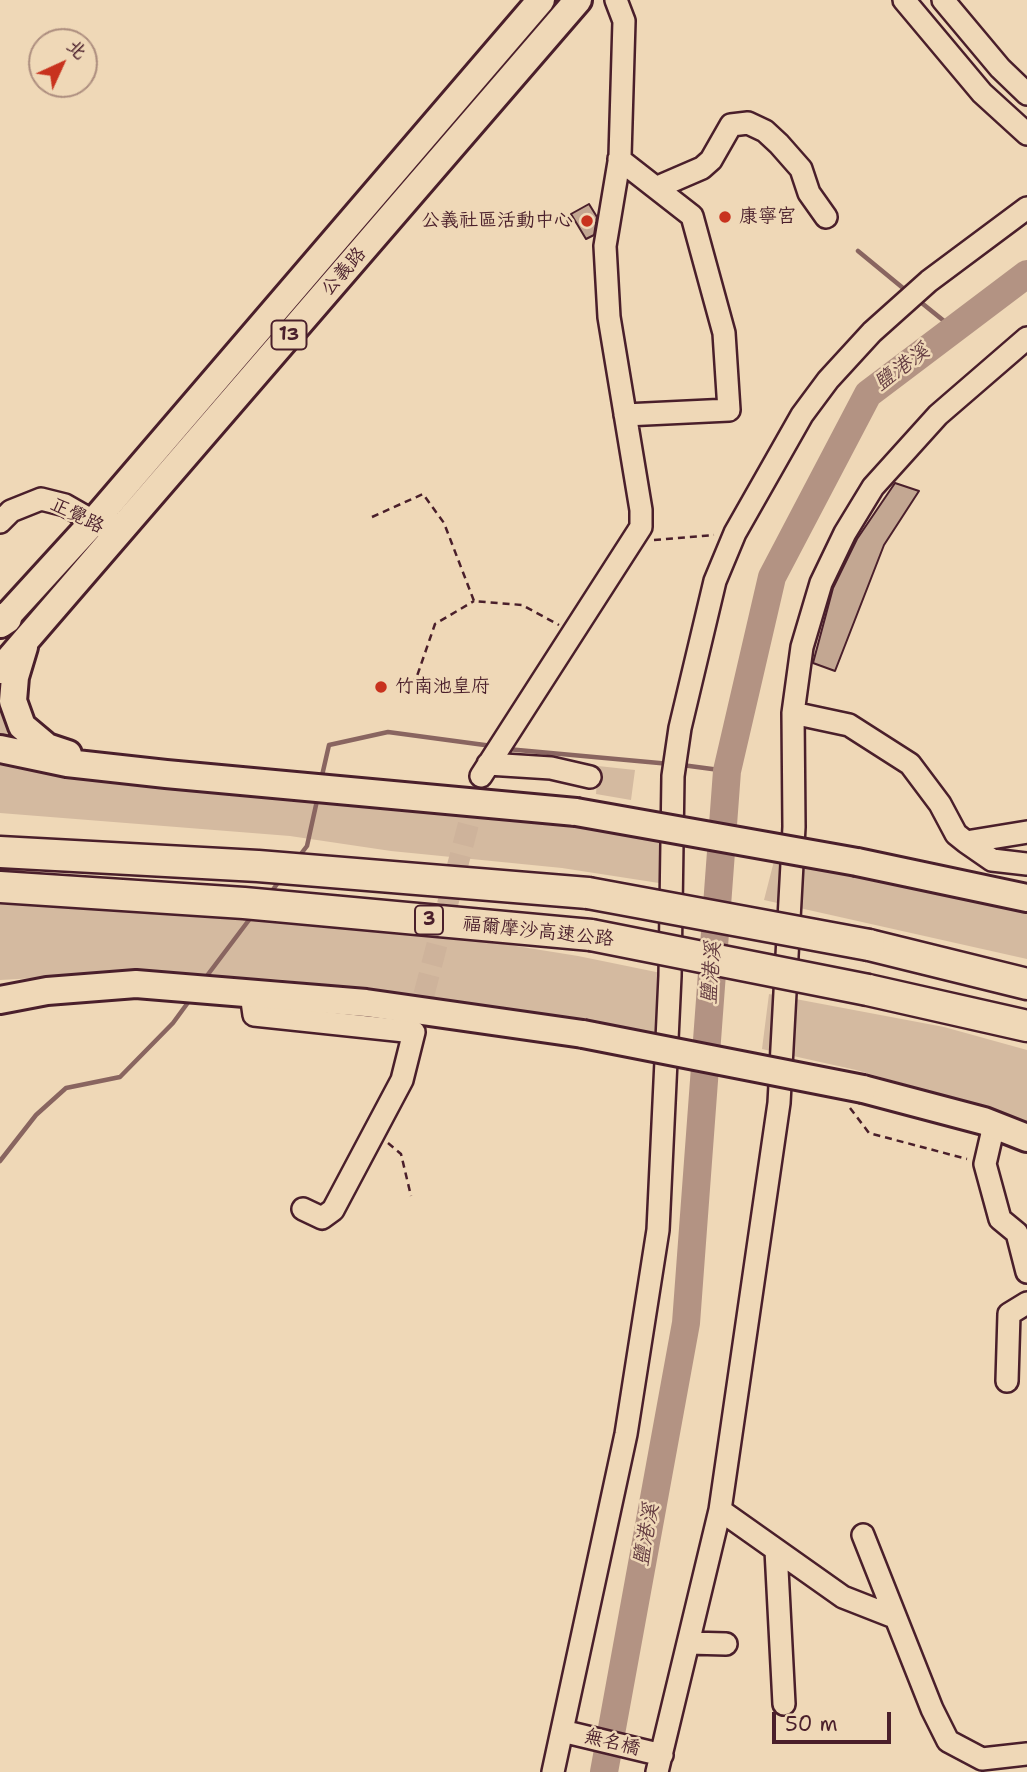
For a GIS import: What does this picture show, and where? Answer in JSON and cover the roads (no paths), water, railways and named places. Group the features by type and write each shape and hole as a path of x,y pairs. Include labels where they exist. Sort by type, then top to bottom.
{"highway":[{"name":"3","path":"0,852 289,868 588,893 869,945 1027,984"},
{"name":"福爾摩沙高速公路","path":"0,887 67,889 261,904 591,935 868,990 1027,1026"}],"main road":[{"name":"公義路","path":"2,621 95,520 541,0"},
{"name":"公義路","path":"0,670 26,644 578,0"},
{"path":"26,644 15,677 13,701 22,726 47,747 81,758 166,774"},
{"path":"0,749 66,763 166,774 576,812 857,862 1027,898"},
{"path":"0,1000 47,991 136,984 366,1003 583,1034 856,1098 994,1125 1027,1138"}],"street":[{"path":"590,777 551,768 485,770 504,736 641,527 641,510 609,317 605,246 619,159 624,21 616,0"},
{"path":"943,0 1000,68 1027,94"},
{"path":"906,3 982,93 1027,134"},
{"path":"658,187 702,168 711,160 731,125 748,123 765,131 779,144 800,170 809,192 826,217"},
{"path":"619,159 692,216 724,333 729,410 625,415"},
{"path":"553,1772 626,1434 658,1230 670,976 673,776 677,747 715,581 735,533 802,415 828,380 872,332 929,281 1027,208"},
{"path":"660,1764 720,1510 779,1102 794,827 793,713 803,648 821,583 845,533 873,487 938,415 1027,338"},
{"name":"正覺路","path":"4,516 41,499 95,520 116,536"},
{"path":"793,713 849,725 910,764 940,804 956,834 992,860 1027,864"},
{"path":"966,842 1027,832"},
{"path":"250,994 254,1015 414,1032 402,1080 333,1210 322,1218 303,1209"},
{"path":"994,1125 985,1164 1000,1219 1017,1233 1027,1272"},
{"path":"1007,1381 1009,1314 1027,1303"},
{"path":"720,1510 843,1597 894,1617"},
{"path":"863,1535 894,1617 948,1741 982,1759 1027,1754"},
{"path":"776,1550 784,1704"},
{"path":"689,1643 726,1644"},
{"name":"無名橋","path":"562,1731 660,1764"}],"waterway":[{"path":"858,251 909,293"},
{"name":"鹽港溪","path":"604,1772 686,1323 727,771 772,577 868,394 1027,274"},
{"path":"918,300 954,329"},
{"path":"321,780 329,745 388,732 492,746"},
{"path":"507,749 670,764"},
{"path":"682,765 727,771"},
{"path":"297,859 307,846 318,796"},
{"path":"269,895 280,880"},
{"path":"203,981 252,916"},
{"path":"0,1161 36,1115 66,1088 120,1077 173,1023 192,997"}],"tunnel":[{"path":"416,1025 481,776"}],"place":[{"name":"康寧宮","path":"725,217"},
{"name":"公義社區活動中心","path":"587,221"},
{"name":"竹南池皇府","path":"381,687"}]}
